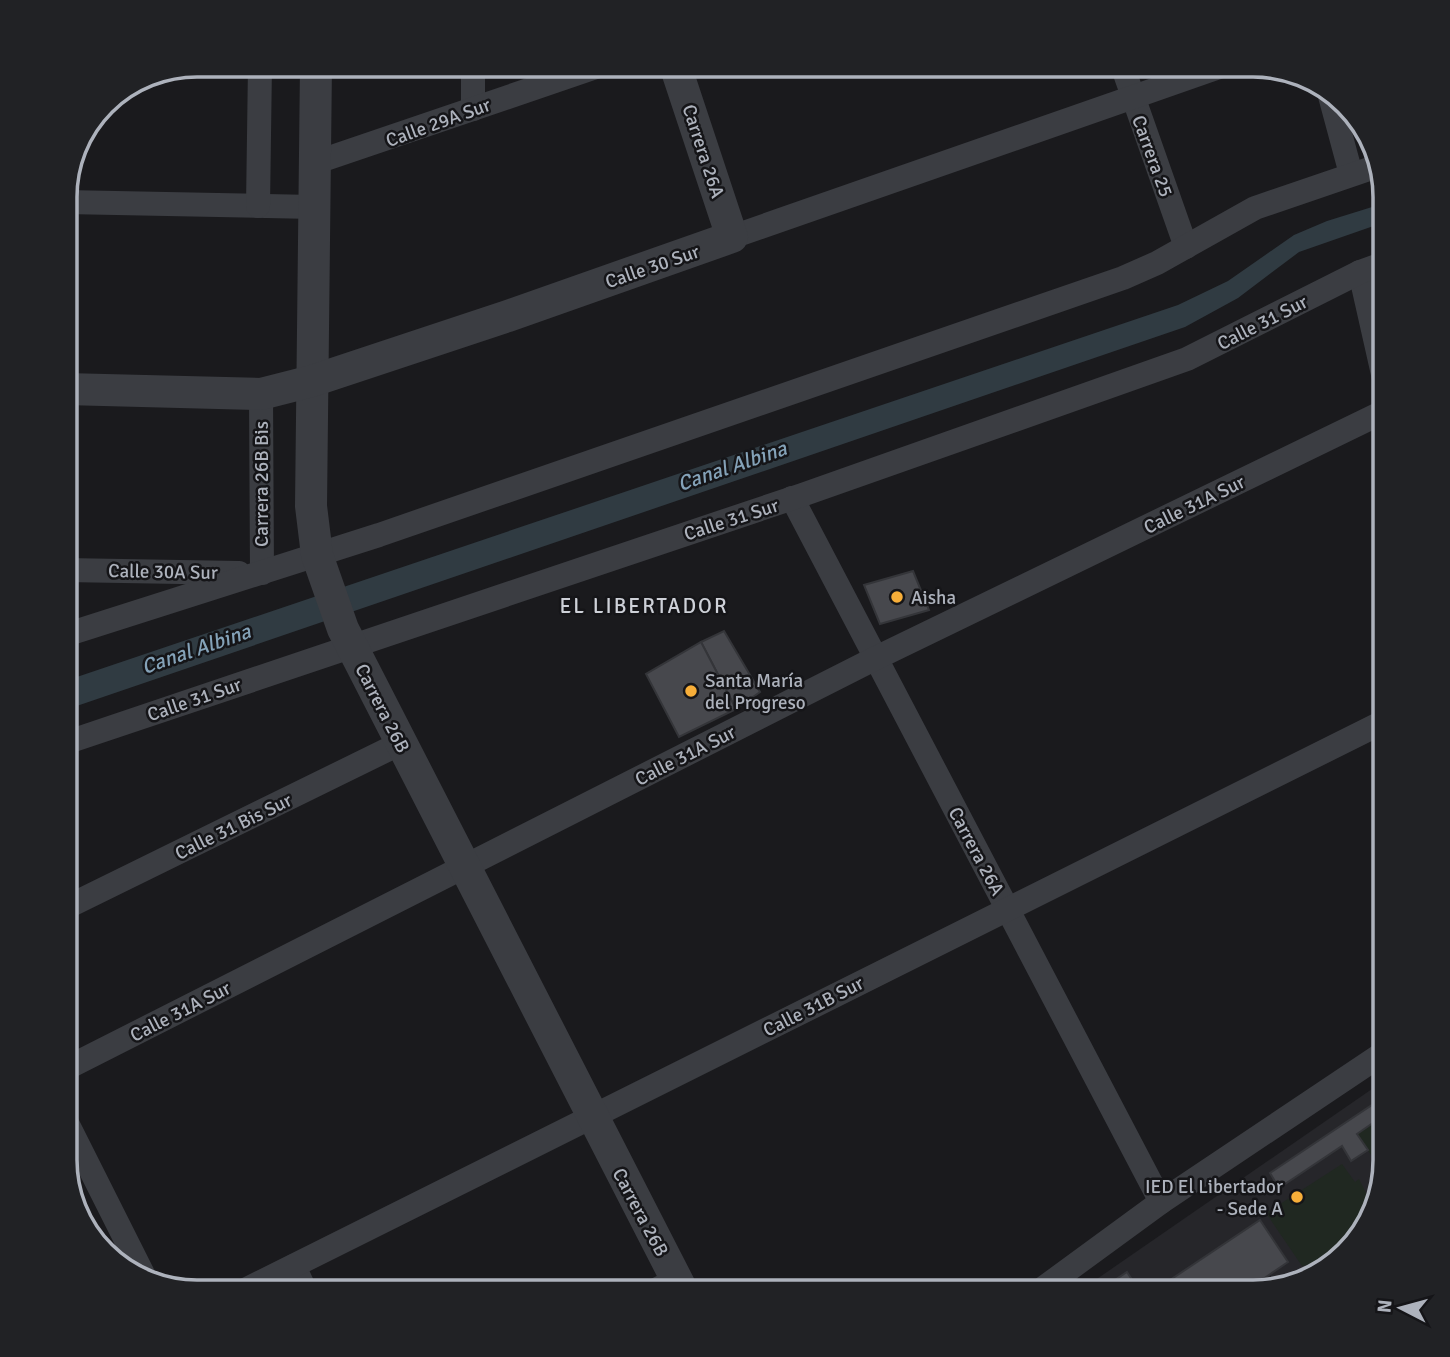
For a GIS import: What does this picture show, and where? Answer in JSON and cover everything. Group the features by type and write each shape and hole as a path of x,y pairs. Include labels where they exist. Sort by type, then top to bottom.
{"street":[{"path":"258,206 260,77"},
{"name":"Carrera 26B","path":"316,77 311,506 322,568 347,637 676,1280"},
{"path":"473,77 473,109"},
{"name":"Calle 29A Sur","path":"314,163 567,77"},
{"name":"Carrera 26A","path":"679,77 732,237"},
{"name":"Carrera 25","path":"1126,77 1185,247"},
{"name":"Calle 30 Sur","path":"77,388 261,394 312,381 1190,77"},
{"path":"1333,108 1351,174"},
{"path":"77,631 262,573 322,568 1123,278 1255,208 1369,169"},
{"path":"77,202 313,207"},
{"name":"Calle 31 Sur","path":"77,738 347,637 792,498 1187,359 1373,267"},
{"path":"1360,272 1373,330"},
{"name":"Carrera 26B Bis","path":"261,394 262,573"},
{"name":"Calle 31A Sur","path":"77,1063 876,658 1373,417"},
{"name":"Carrera 26A","path":"792,498 1161,1202"},
{"name":"Calle 30A Sur","path":"77,570 262,573"},
{"name":"Calle 31B Sur","path":"265,1280 1373,727"},
{"name":"Calle 31 Bis Sur","path":"77,902 401,743"},
{"path":"1054,1280 1161,1202 1373,1060"},
{"path":"77,1143 138,1264"},
{"path":"294,1266 300,1280"}],"shaded area":[{"name":"IED El Libertador - Sede A","path":"1373,1088 1373,1160 1371,1183 1364,1206 1353,1227 1338,1245 1320,1260 1299,1271 1276,1278 1095,1280"},
{"path":"1373,1124 1373,1158 1357,1134"},
{"path":"1342,1164 1355,1182 1359,1179 1367,1195 1353,1227 1338,1245 1311,1265 1302,1266 1266,1213"}],"water":[{"name":"Canal Albina","path":"1373,207 1373,226 1299,252 1238,298 1185,327 77,706 77,677 1178,305 1228,281 1294,235"}],"building":[{"name":"Aisha","path":"913,571 929,610 880,624 864,585"},
{"path":"724,631 760,692 736,709 701,642"},
{"name":"Santa María del Progreso","path":"701,642 736,709 679,737 646,674"},
{"path":"1373,1104 1373,1123 1357,1134 1368,1150 1351,1161 1342,1146 1279,1188 1270,1173"},
{"path":"1260,1220 1288,1262 1263,1279 1170,1280"},
{"path":"1127,1272 1132,1280 1115,1280"}],"place":[{"name":"Aisha","path":"897,597"},
{"name":"Santa María del Progreso","path":"691,691"},
{"name":"IED El Libertador - Sede A","path":"1297,1197"}],"district":[{"name":"EL LIBERTADOR","path":"644,606"}]}
